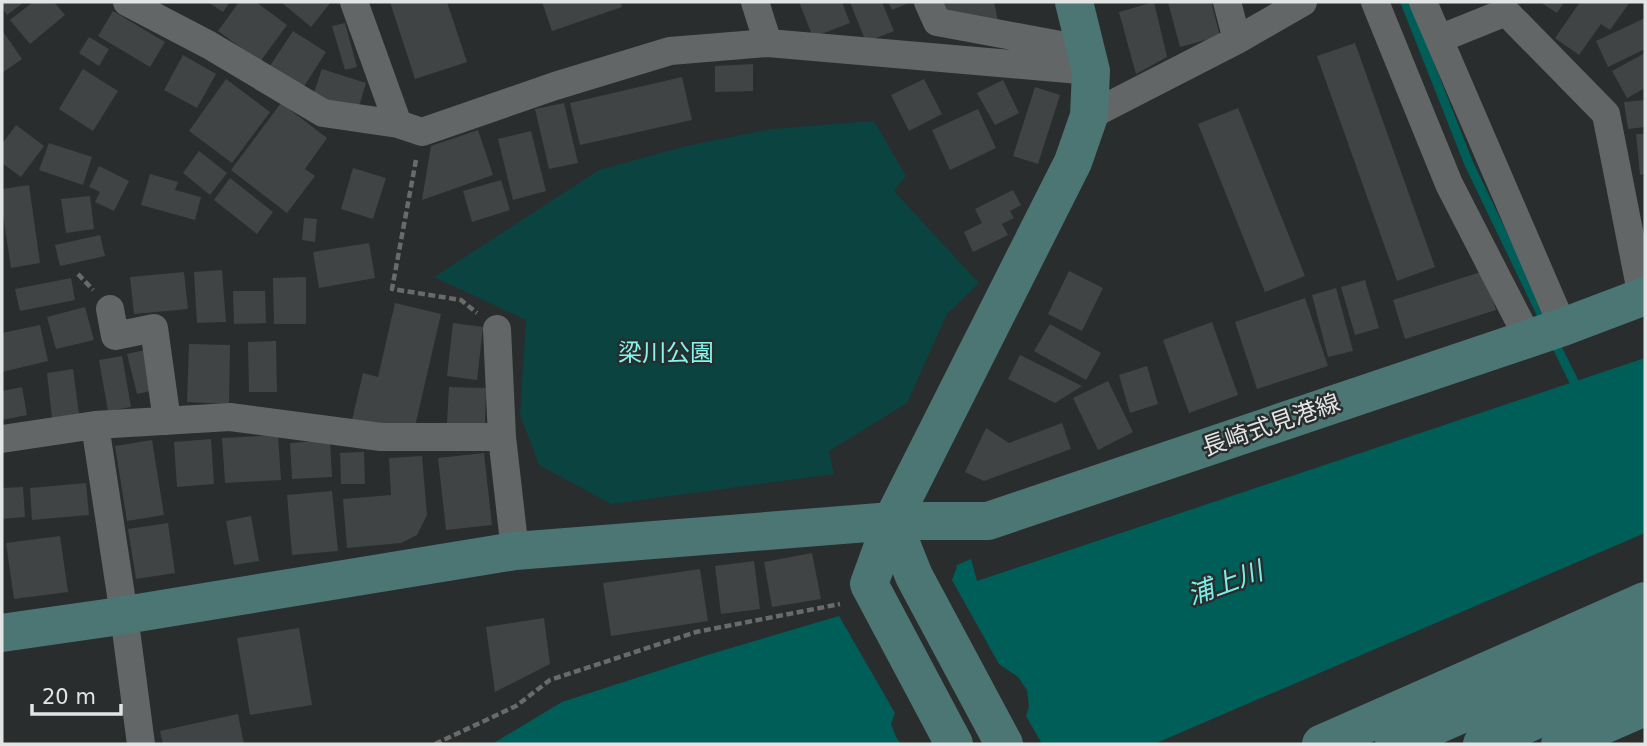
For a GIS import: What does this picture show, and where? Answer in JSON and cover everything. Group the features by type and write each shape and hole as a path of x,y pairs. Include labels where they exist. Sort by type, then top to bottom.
{"main road":[{"path":"954,744 855,594 1073,162 1089,116 1089,60 1074,2"},
{"name":"長崎式見港線","path":"2,633 515,551 892,521 988,521 1644,297"},
{"path":"892,521 914,576 1004,744"},
{"path":"1321,744 1645,601"},
{"path":"1482,744 1645,633"},
{"path":"1394,744 1559,691 1645,671"},
{"path":"1560,744 1645,707"}],"street":[{"path":"127,2 209,45 323,113 410,128 670,51 768,43 1089,60"},
{"path":"354,2 410,128"},
{"path":"755,2 768,43"},
{"path":"928,2 937,22 1089,60"},
{"path":"1227,2 1237,40"},
{"path":"1089,116 1237,40 1303,2"},
{"path":"1375,2 1449,184 1545,332"},
{"path":"1423,2 1439,39 1545,332"},
{"path":"1439,39 1506,12 1606,114 1644,297"},
{"path":"110,309 115,336 154,328 167,421"},
{"path":"497,329 502,437 515,551"},
{"path":"2,439 95,425 230,417 381,437 502,437"},
{"path":"95,425 141,744"}],"path":[{"path":"410,128 392,289 461,300 497,329"},
{"path":"435,744 516,706 550,680 696,632 855,594"}],"green space":[{"name":"梁川公園","path":"874,121 906,176 894,191 979,283 947,314 907,403 829,451 834,474 611,504 539,465 520,415 526,320 434,277 599,170 686,146 772,129"}],"water":[{"name":"浦上川","path":"1645,358 1645,533 1154,744 492,744 562,702 839,616 971,559 977,581"}],"pier":[{"path":"955,564 957,567 952,580 999,664 1018,677 1027,690 1029,706 1026,716 1042,744 901,744 896,737 891,724 895,713 839,616"}],"building":[{"path":"2,2 24,2 7,15 2,8"},
{"path":"33,2 54,2 65,15 30,44 10,20"},
{"path":"208,2 230,2 223,12"},
{"path":"239,2 256,2 287,25 260,62 218,31"},
{"path":"281,2 331,2 311,27"},
{"path":"390,2 447,2 467,62 415,79"},
{"path":"542,2 621,2 622,7 552,31"},
{"path":"799,2 842,2 850,23 813,37"},
{"path":"850,2 882,2 894,31 866,42"},
{"path":"888,2 911,2 892,10"},
{"path":"942,2 994,2 998,21 944,11"},
{"path":"1154,2 1167,57 1136,74 1119,12"},
{"path":"1168,2 1211,2 1220,36 1180,47"},
{"path":"1540,2 1564,2 1557,13"},
{"path":"1580,2 1630,2 1610,30 1601,24 1579,55 1555,38"},
{"path":"113,11 165,42 150,67 98,36"},
{"path":"1645,18 1645,49 1608,67 1596,41"},
{"path":"345,23 357,67 345,70 332,26"},
{"path":"2,30 22,59 2,73"},
{"path":"293,31 326,52 301,91 268,69"},
{"path":"89,37 109,49 99,66 79,53"},
{"path":"1355,43 1435,267 1397,281 1317,56"},
{"path":"1645,53 1645,88 1627,98 1612,71"},
{"path":"183,55 216,74 197,108 164,90"},
{"path":"753,64 753,91 715,92 715,66"},
{"path":"83,69 118,91 93,131 59,109"},
{"path":"322,69 366,83 357,113 312,98"},
{"path":"682,77 692,120 580,145 570,103"},
{"path":"226,79 270,112 232,163 189,131"},
{"path":"924,79 942,114 909,131 891,95"},
{"path":"1003,80 1019,113 995,125 977,93"},
{"path":"1035,87 1060,95 1038,164 1013,156"},
{"path":"1645,100 1645,127 1628,129 1624,102"},
{"path":"281,103 327,138 305,169 315,176 287,213 231,170"},
{"path":"564,103 578,163 549,169 535,109"},
{"path":"1238,108 1305,276 1265,292 1198,124"},
{"path":"978,109 996,148 950,170 932,130"},
{"path":"16,125 44,146 21,177 2,163 2,144"},
{"path":"478,130 493,175 422,200 431,146"},
{"path":"531,131 546,191 513,200 498,139"},
{"path":"1636,134 1645,134 1645,174 1640,175"},
{"path":"49,143 92,157 83,185 39,170"},
{"path":"199,151 227,173 210,195 183,173"},
{"path":"99,166 129,181 114,211 95,202 100,192 89,187"},
{"path":"353,168 386,178 373,219 341,209"},
{"path":"150,174 178,182 175,190 201,197 195,220 141,205"},
{"path":"230,178 273,212 257,234 214,200"},
{"path":"501,180 510,210 472,222 463,191"},
{"path":"29,185 40,263 11,268 2,208 2,189"},
{"path":"1013,190 1021,205 1010,211 1014,218 1002,224 1008,235 973,252 964,232 982,223 975,209"},
{"path":"90,196 94,229 66,233 61,199"},
{"path":"304,218 317,219 315,242 302,240"},
{"path":"100,235 105,256 60,266 55,245"},
{"path":"369,243 375,278 319,288 313,252"},
{"path":"222,270 226,322 197,323 194,272"},
{"path":"1069,271 1103,288 1082,331 1048,314"},
{"path":"1484,271 1496,310 1405,339 1393,300"},
{"path":"184,272 188,309 134,314 130,277"},
{"path":"306,277 306,324 274,324 273,278"},
{"path":"71,278 75,300 20,311 15,289"},
{"path":"1365,280 1379,328 1355,335 1341,287"},
{"path":"1336,288 1353,351 1328,357 1312,295"},
{"path":"233,291 265,291 266,323 234,324"},
{"path":"1305,298 1328,366 1257,389 1235,322"},
{"path":"395,303 441,314 413,435 352,420 363,373 378,377"},
{"path":"85,307 94,340 56,349 47,317"},
{"path":"1212,322 1238,395 1189,413 1163,340"},
{"path":"453,323 483,327 477,380 447,376"},
{"path":"1050,324 1101,353 1086,380 1034,351"},
{"path":"40,325 48,361 2,372 2,333"},
{"path":"276,341 277,392 249,392 248,342"},
{"path":"189,344 230,345 229,404 187,402"},
{"path":"145,350 155,390 137,394 127,354"},
{"path":"1020,355 1082,386 1055,403 1008,379"},
{"path":"122,356 131,407 108,411 99,360"},
{"path":"1147,366 1158,404 1130,413 1119,375"},
{"path":"73,369 79,414 52,418 47,373"},
{"path":"1108,381 1133,432 1098,450 1073,398"},
{"path":"22,387 27,415 2,420 2,391"},
{"path":"449,387 486,388 485,425 447,423"},
{"path":"1062,423 1071,449 984,481 965,472 986,428 1009,443"},
{"path":"278,435 281,480 225,483 222,438"},
{"path":"211,439 214,484 177,487 174,442"},
{"path":"152,440 164,515 127,521 115,446"},
{"path":"330,440 332,477 292,479 290,443"},
{"path":"364,452 365,484 341,484 340,453"},
{"path":"484,453 492,525 446,530 438,458"},
{"path":"422,456 427,515 417,535 401,543 347,548 343,499 391,495 389,458"},
{"path":"86,483 89,515 32,520 30,488"},
{"path":"23,487 25,517 2,519 2,488"},
{"path":"332,491 338,551 292,555 287,495"},
{"path":"251,516 259,561 234,565 226,521"},
{"path":"168,523 175,573 136,579 128,529"},
{"path":"60,536 68,592 14,599 6,543"},
{"path":"812,553 821,599 772,607 764,562"},
{"path":"754,561 760,609 721,614 715,566"},
{"path":"700,569 708,621 611,636 603,583"},
{"path":"544,618 550,664 495,692 486,627"},
{"path":"299,628 312,705 250,715 237,638"},
{"path":"238,714 244,744 163,744 160,731"}],"waterway":[{"path":"1405,2 1469,164 1546,324"},
{"path":"1553,339 1578,390"}]}
